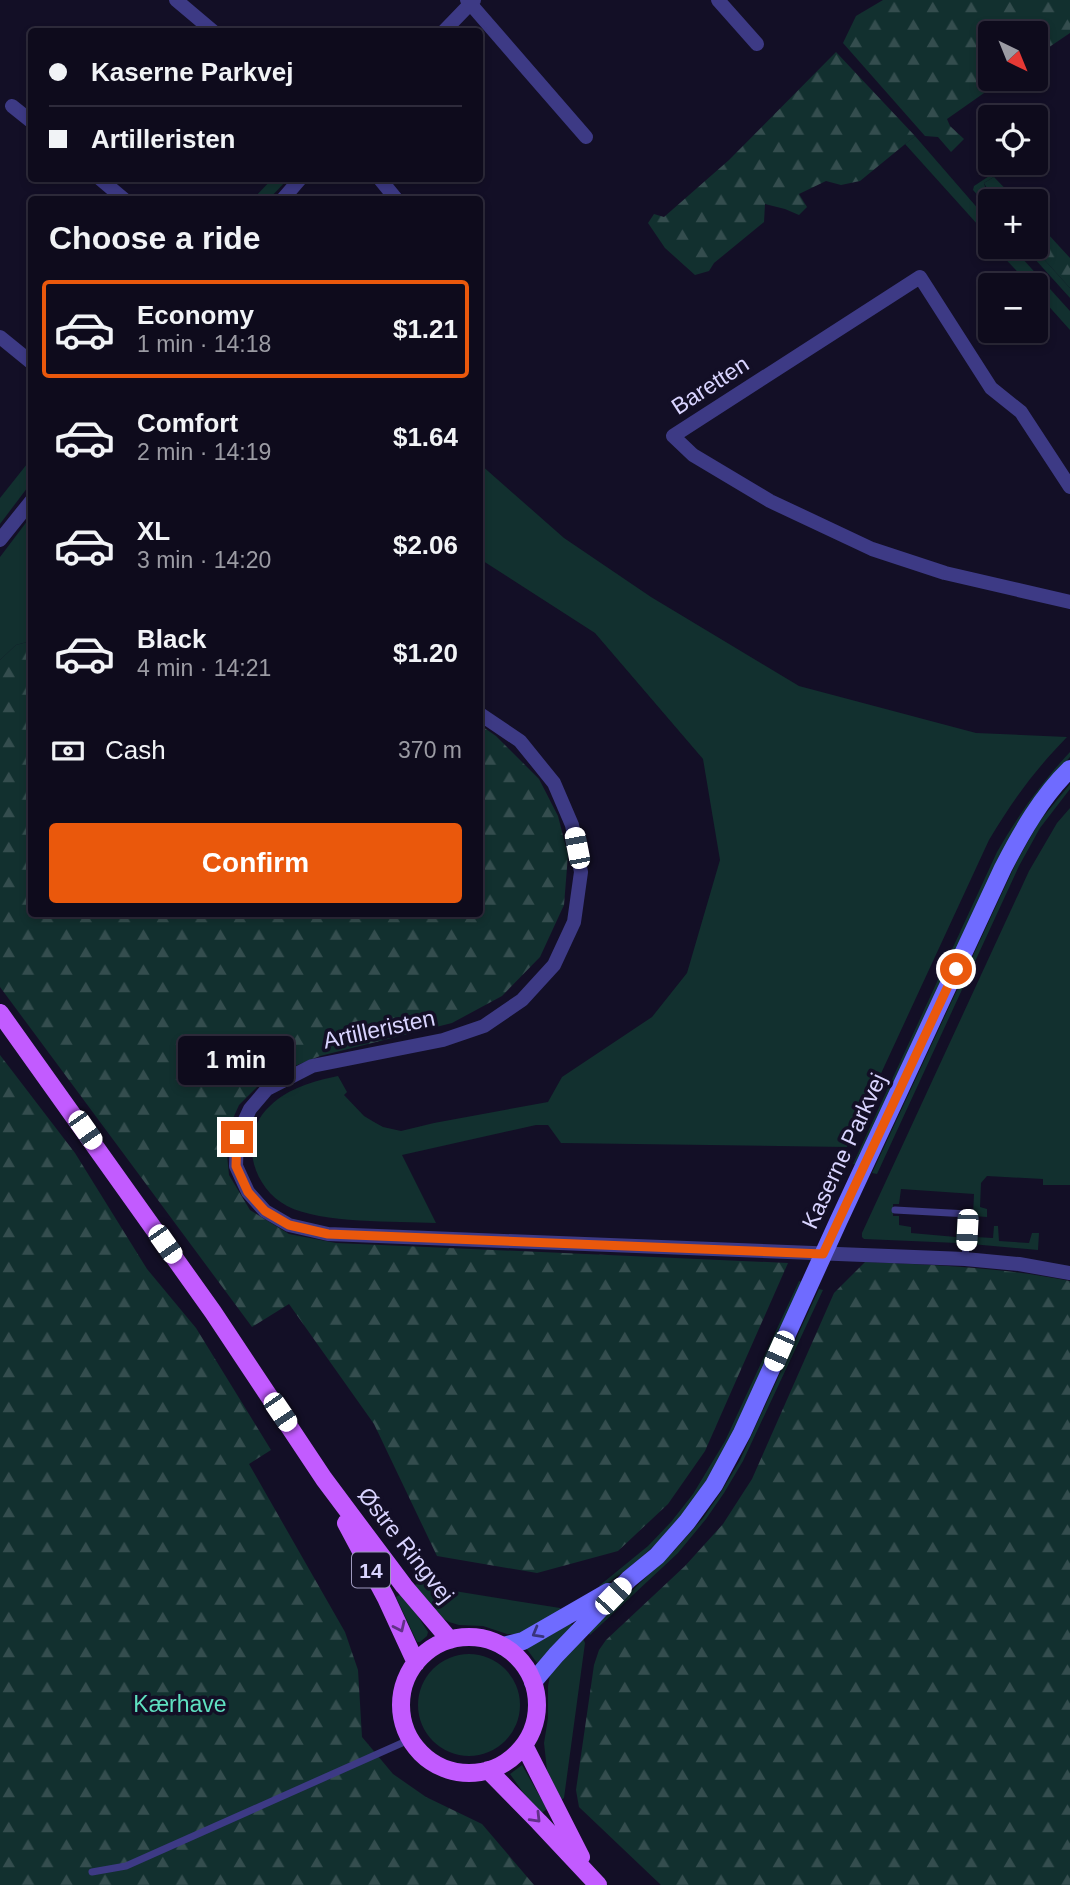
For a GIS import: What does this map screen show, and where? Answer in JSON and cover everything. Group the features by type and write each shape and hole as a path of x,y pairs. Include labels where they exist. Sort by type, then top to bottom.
{"main road":[{"name":"Østre Ringvej","path":"0,1013 213,1312 324,1479 404,1586 450,1640"},
{"name":"Østre Ringvej","path":"324,1479 386,1598 416,1663"},
{"path":"471,1637 503,1646 522,1661 533,1682 537,1700 532,1731 524,1745 508,1760 488,1770 463,1772 438,1765 423,1754 411,1739 402,1716 402,1692 408,1677 416,1663 431,1649 450,1640 471,1637"},
{"path":"524,1745 594,1881"},
{"path":"488,1770 594,1881"}],"street":[{"path":"176,0 209,28"},
{"path":"719,0 757,44"},
{"path":"446,28 470,1 586,137"},
{"path":"12,106 28,119"},
{"path":"104,182 120,196"},
{"path":"285,196 298,182"},
{"path":"382,182 394,196"},
{"name":"Baretten","path":"1070,487 1021,412 992,388 920,277 673,436 693,455 771,501 872,549 945,573 1070,602"},
{"path":"0,337 28,360"},
{"path":"0,540 28,505"},
{"name":"Artilleristen","path":"483,716 520,741 554,783 572,825 581,872 574,922 554,965 522,1000 484,1026 443,1040 312,1066 267,1089 250,1109 237,1137 236,1166 248,1192 265,1211 289,1225 328,1234 965,1259 1019,1264 1070,1273"},
{"name":"Kaserne Parkvej","path":"533,1682 629,1580 657,1556 687,1522 714,1485 743,1433 823,1254 1003,868 1036,811 1070,769"},
{"name":"Kaserne Parkvej","path":"503,1646 523,1641 629,1580"}],"lane":[{"path":"895,1210 968,1214 965,1259"},
{"path":"92,1872 126,1866 411,1739"}],"green space":[{"path":"883,0 1070,0 1070,33 1048,48 1048,21 978,21 978,91 987,91 947,119 950,126 964,139 951,152 938,137 925,136 843,43 856,16"},
{"path":"836,52 915,136 860,181 841,185 826,181 799,194 807,207 799,215 765,204 764,222 714,263 709,271 695,275 665,248 648,223 654,214 664,217 729,160"},
{"path":"915,136 978,209 978,225 905,144"},
{"path":"991,175 997,175 984,183 986,189 978,189 978,196 973,190 974,186"},
{"path":"994,177 1006,189 987,189 984,183"},
{"path":"269,182 285,182 272,196 256,196"},
{"path":"1048,234 1070,258 1070,288 1044,259 1048,259"},
{"path":"1005,259 1023,259 1036,273 1019,273"},
{"path":"1035,259 1044,259 1070,288 1070,298 1048,273"},
{"path":"1048,287 1070,311 1070,330 1048,305"},
{"path":"28,463 28,487 0,524 0,498"},
{"path":"483,467 564,538 651,597 799,686 976,733 1067,737 1025,786 989,840 847,1147 561,1143 548,1125 536,1125 402,1155 436,1223 339,1219 302,1212 287,1206 275,1197 257,1174 252,1145 260,1118 277,1100 293,1090 338,1076 347,1092 344,1095 364,1116 383,1127 401,1131 548,1102 562,1077 652,1017 687,973 720,860 703,759 595,633 483,561"},
{"path":"28,520 28,642 16,645 0,660 0,557"},
{"path":"28,642 28,917 483,917 483,727 496,736 539,779 558,816 568,855 564,905 540,957 502,996 452,1023 320,1056 267,1077 239,1105 225,1136 229,1175 250,1210 289,1234 336,1243 788,1263 705,1451 668,1504 618,1551 537,1573 437,1556 374,1424 289,1304 252,1327 0,987 0,660 16,645"},
{"path":"1070,752 1070,757 1046,784 857,1165 853,1164 997,852 1031,799"},
{"path":"1070,784 1070,789 1040,828 1019,866 877,1174 872,1173 1016,863 1039,822"},
{"path":"1070,808 1070,1185 1043,1185 1043,1179 987,1176 981,1183 980,1207 987,1209 987,1217 973,1216 974,1194 901,1189 899,1204 893,1204 893,1216 899,1216 899,1225 911,1227 911,1233 956,1237 957,1222 960,1222 958,1243 864,1239 862,1233 1029,871 1057,823"},
{"name":"Kærhave","path":"0,1055 75,1153 147,1269 196,1328 271,1450 249,1464 345,1632 358,1670 362,1737 393,1774 426,1797 482,1824 534,1885 0,1885"},
{"path":"972,1224 976,1225 975,1237 993,1238 994,1226 998,1226 999,1241 1029,1243 1032,1233 1039,1233 1038,1250 971,1244"},
{"path":"865,1262 993,1270 1070,1281 1070,1885 661,1885 579,1807 576,1790 594,1665 599,1650 606,1640 685,1566 723,1524 752,1479 834,1293"},
{"path":"799,1281 803,1282 769,1356 725,1448 698,1495 654,1546 601,1588 599,1586 648,1546 693,1494 725,1441"},
{"path":"819,1289 823,1290 743,1461 724,1493 678,1553 590,1635 588,1632 675,1550 721,1492 740,1460"},
{"path":"420,1582 442,1589 560,1608 563,1612 522,1634 507,1634 483,1626 459,1625 436,1614 413,1586"},
{"path":"403,1593 428,1632 420,1642 417,1642 396,1597"},
{"path":"569,1621 574,1628 537,1663 526,1648"},
{"path":"583,1638 585,1643 564,1798 561,1800 547,1770 544,1743 548,1718 548,1686 550,1675"},
{"path":"469,1654 489,1658 505,1669 516,1685 520,1705 516,1725 505,1741 489,1752 469,1756 449,1752 433,1741 422,1725 418,1705 422,1685 433,1669 449,1658"},
{"path":"522,1765 547,1809 539,1815 510,1774"}],"route":[{"path":"237,1137 236,1166 248,1192 265,1211 289,1225 328,1234 823,1254 956,969"}]}
